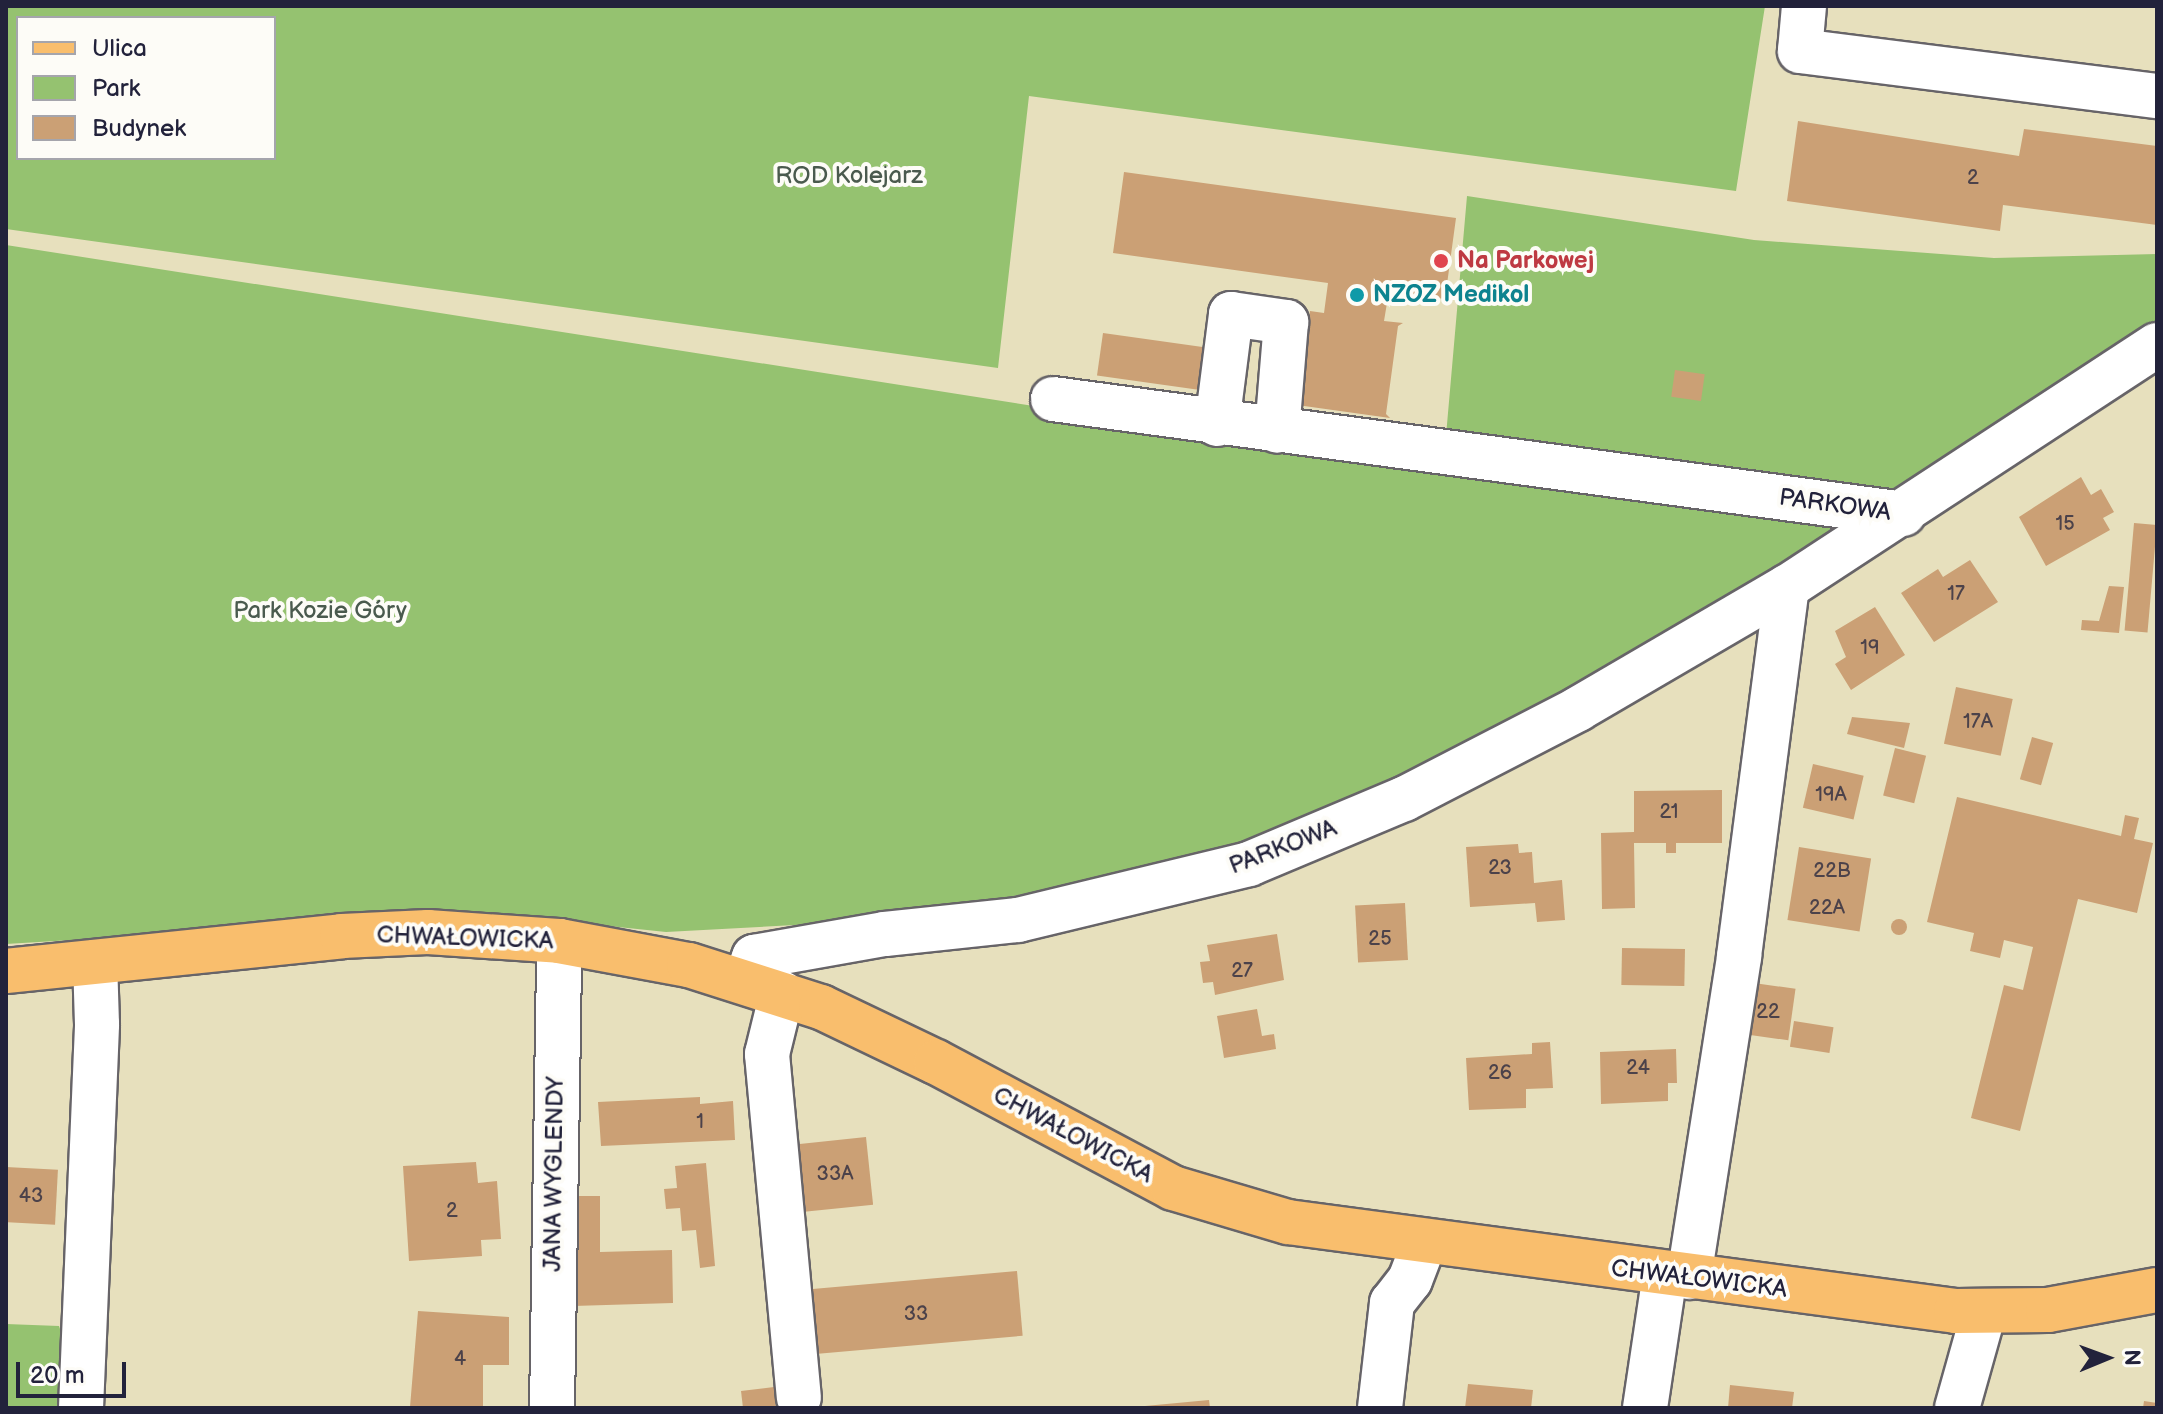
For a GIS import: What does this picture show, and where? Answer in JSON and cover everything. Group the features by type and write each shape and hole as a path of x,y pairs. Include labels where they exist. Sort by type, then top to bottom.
{"main road":[{"name":"CHWAŁOWICKA","path":"6,971 388,933 559,941 764,987 887,1036 1173,1188 1288,1222 1677,1276 1984,1312 2098,1304 2157,1290"}],"street":[{"path":"1804,6 1800,51 2157,96"},
{"path":"1217,424 1231,314 1286,322 1277,431"},
{"name":"PARKOWA","path":"764,987 754,957 885,934 1018,920 1249,864 1404,799 1578,709 1787,587 1903,514 2157,345"},
{"name":"PARKOWA","path":"1053,399 1217,424 1903,514"},
{"path":"1645,1408 1677,1276 1739,956 1787,587"},
{"name":"JANA WYGLENDY","path":"552,1408 559,941"},
{"path":"81,1408 97,1024 95,962"},
{"path":"764,987 767,1054 799,1398"},
{"path":"1380,1408 1392,1303 1410,1280 1424,1243"},
{"path":"1957,1408 1984,1312"}],"green space":[{"name":"ROD Kolejarz","path":"6,6 1765,6 1736,191 1029,96 998,368 6,229"},
{"name":"Park Kozie Góry","path":"1467,196 1754,240 1994,258 2157,254 2157,329 1897,487 1573,697 1229,855 888,920 666,932 494,914 6,944 6,245 1443,470"},
{"path":"6,1324 59,1326 69,1356 66,1408 6,1408"}],"building":[{"path":"1798,121 2019,156 2024,129 2157,146 2157,225 2003,205 2000,231 1787,201"},
{"name":"NZOZ Medikol","path":"1124,172 1456,218 1445,299 1389,291 1384,321 1403,323 1398,326 1386,414 1390,418 1297,405 1310,311 1324,313 1328,283 1113,253"},
{"path":"1103,333 1224,350 1218,393 1097,376"},
{"path":"1675,370 1705,374 1701,401 1671,397"},
{"path":"2081,477 2091,495 2101,489 2114,512 2103,518 2110,530 2046,566 2019,517"},
{"path":"2134,523 2157,525 2147,633 2125,631"},
{"path":"1970,560 1998,602 1934,642 1901,593 1938,569 1943,577"},
{"path":"2109,586 2124,587 2119,633 2081,630 2082,620 2099,621"},
{"path":"1875,607 1905,655 1851,690 1835,664 1846,657 1835,631"},
{"path":"1956,687 2013,699 2001,756 1944,744"},
{"path":"1852,717 1910,723 1904,748 1847,734"},
{"path":"2032,737 2053,743 2041,785 2020,779"},
{"path":"1895,748 1926,756 1914,803 1883,796"},
{"path":"1813,764 1864,776 1854,820 1803,808"},
{"path":"1722,790 1722,843 1676,843 1676,853 1666,853 1666,843 1634,843 1635,908 1602,909 1601,833 1634,832 1634,791"},
{"path":"1957,797 2121,836 2125,815 2139,818 2134,839 2153,843 2137,913 2078,899 2020,1131 1971,1118 2004,985 2023,990 2033,947 2004,940 2000,958 1970,951 1974,933 1927,922"},
{"path":"1518,844 1519,853 1532,852 1534,883 1562,880 1565,920 1537,922 1535,903 1470,907 1466,847"},
{"path":"1799,847 1871,858 1860,932 1787,920"},
{"path":"1405,903 1408,960 1358,963 1355,906"},
{"path":"1896,919 1902,919 1907,927 1905,933 1896,935 1891,930 1891,924"},
{"path":"1277,934 1284,980 1215,995 1213,982 1203,983 1200,962 1210,961 1207,945"},
{"path":"1622,948 1685,949 1684,986 1621,985"},
{"path":"1747,982 1796,989 1788,1040 1740,1033"},
{"path":"1257,1009 1262,1036 1274,1034 1276,1049 1224,1058 1217,1016"},
{"path":"1794,1021 1834,1027 1829,1053 1790,1047"},
{"path":"1550,1042 1553,1088 1526,1089 1526,1108 1469,1110 1466,1058 1532,1054 1532,1043"},
{"path":"1676,1049 1677,1083 1668,1083 1668,1101 1601,1104 1600,1052"},
{"path":"700,1097 700,1104 733,1101 735,1140 601,1146 598,1102"},
{"path":"866,1137 873,1205 804,1212 797,1144"},
{"path":"476,1162 478,1183 497,1181 501,1239 481,1240 482,1256 409,1261 403,1166"},
{"path":"706,1163 715,1266 700,1268 696,1230 682,1231 680,1208 666,1209 664,1189 677,1188 675,1166"},
{"path":"6,1167 58,1170 55,1225 6,1222"},
{"path":"574,1196 600,1196 600,1252 672,1250 673,1303 573,1306"},
{"path":"1017,1271 1023,1336 815,1354 810,1289"},
{"path":"418,1311 509,1317 509,1365 483,1365 483,1407 410,1407"},
{"path":"1468,1384 1533,1390 1531,1408 1465,1408"},
{"path":"1730,1385 1794,1392 1792,1408 1728,1408"},
{"path":"774,1387 776,1408 743,1408 741,1391"},
{"path":"1209,1400 1210,1408 1145,1408 1145,1406"},
{"path":"2144,1401 2157,1403 2157,1408 2143,1408"}],"place":[{"name":"Na Parkowej","path":"1441,261"},
{"name":"NZOZ Medikol","path":"1357,295"}]}
